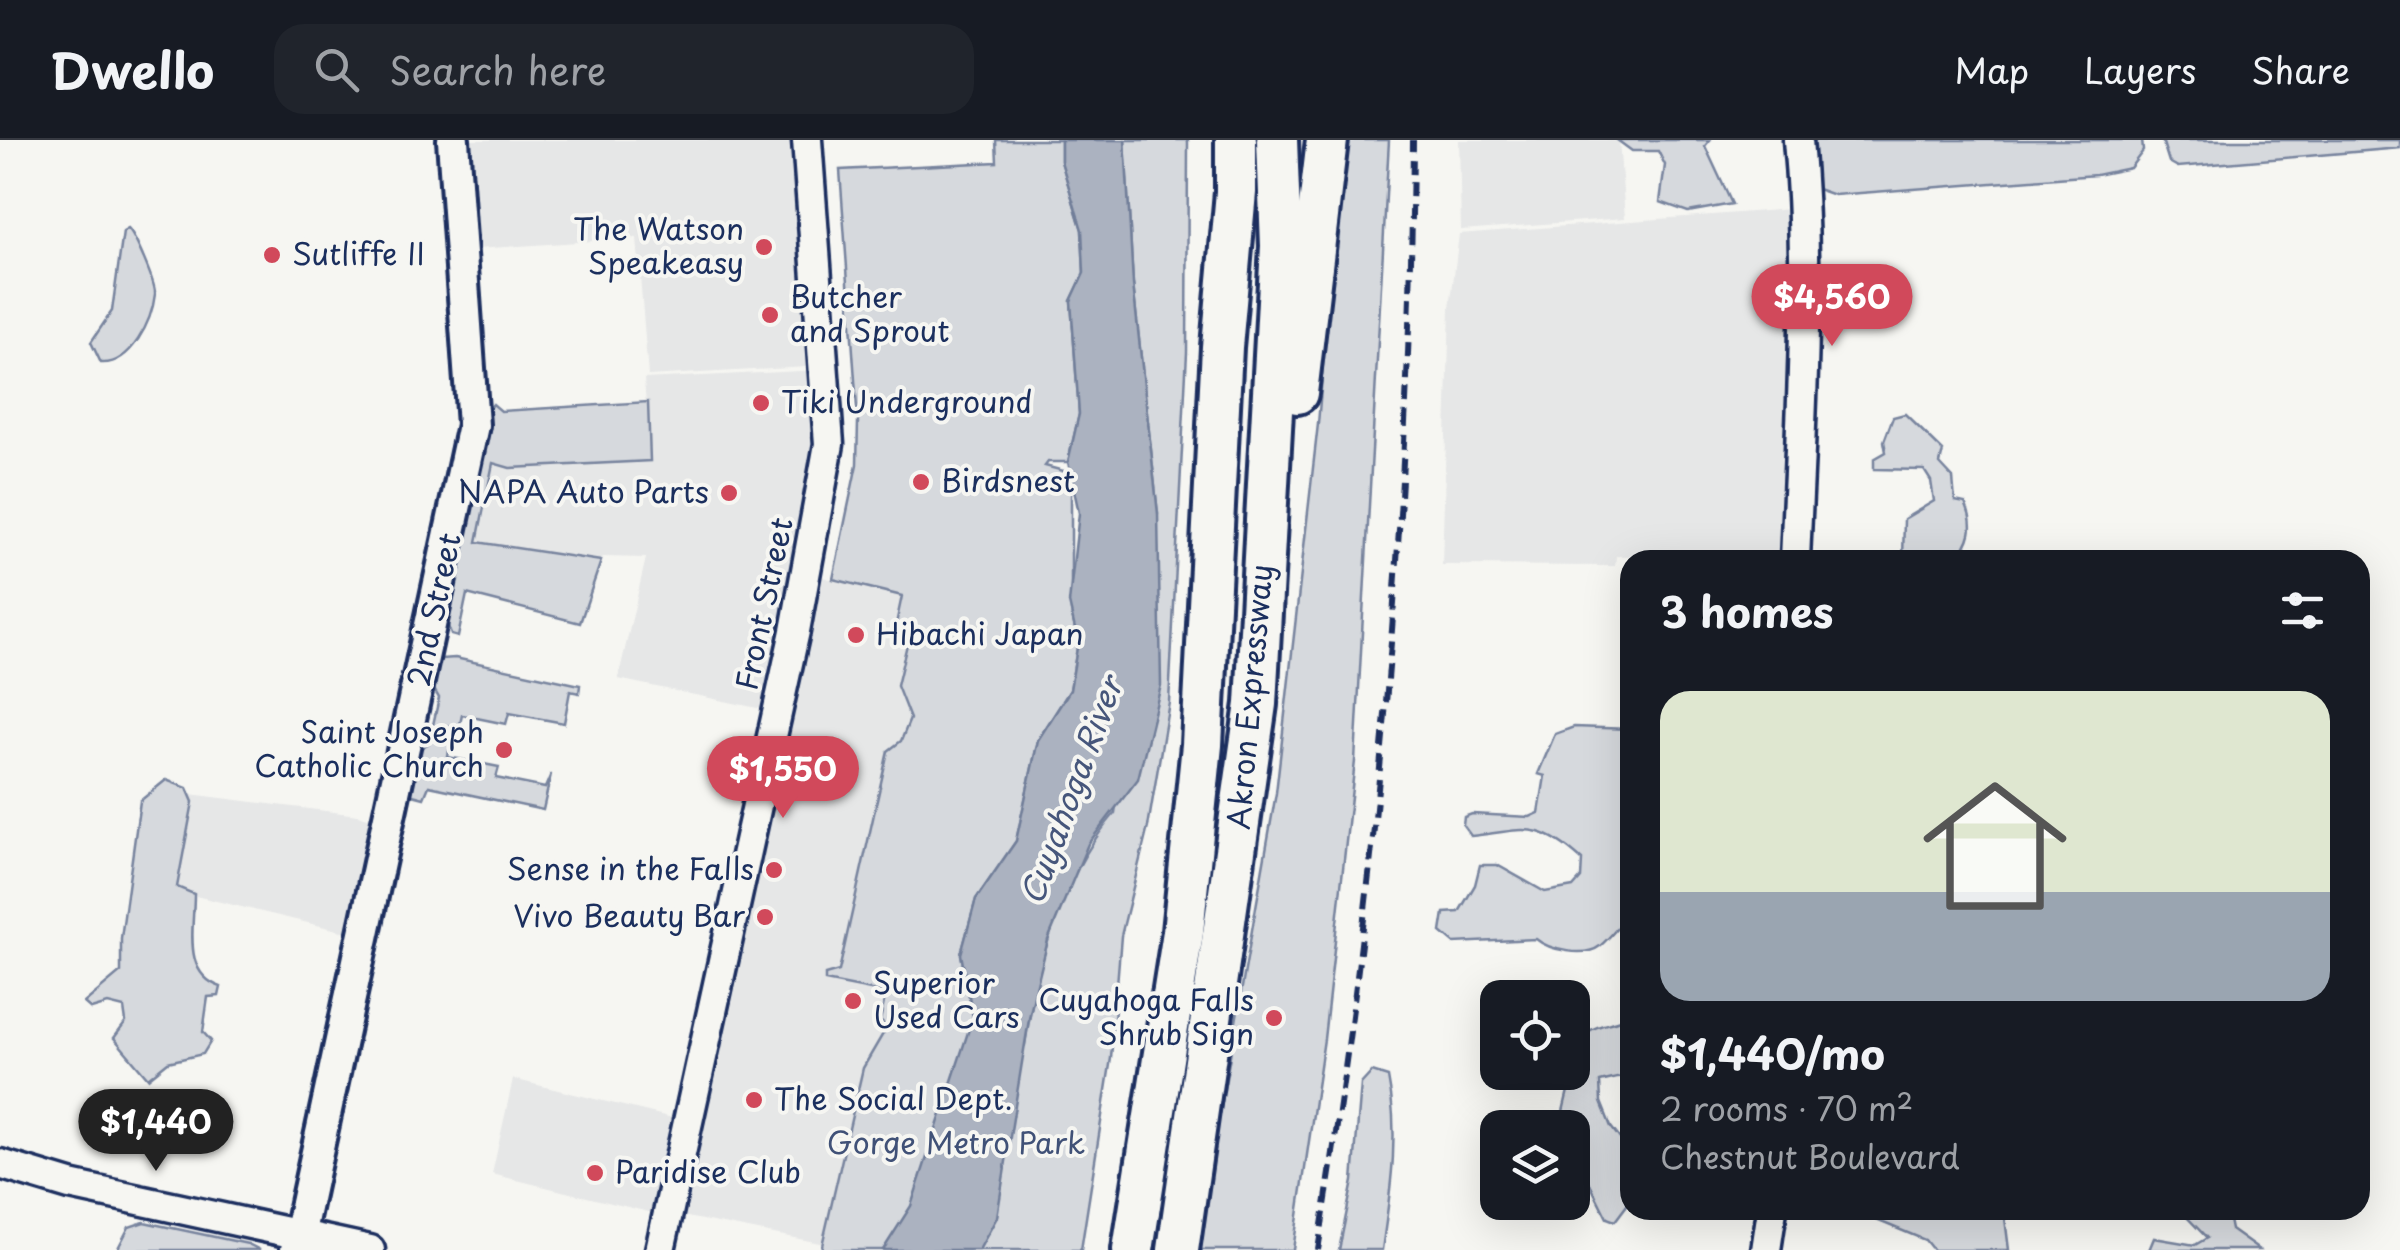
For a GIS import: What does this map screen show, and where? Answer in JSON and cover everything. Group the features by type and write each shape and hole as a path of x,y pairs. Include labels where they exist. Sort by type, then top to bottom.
{"highway":[{"path":"1212,140 1222,347"},
{"name":"Akron Expressway","path":"1133,1250 1183,932 1200,764 1236,140"},
{"name":"Akron Expressway","path":"1178,1250 1256,704 1281,246 1277,140"},
{"path":"1256,704 1327,140"}],"main road":[{"name":"2nd Street","path":"298,1242 472,426 453,140"}],"street":[{"name":"Front Street","path":"660,1250 795,632 829,444 807,140"},
{"path":"1795,550 1804,324 1804,208 1798,140"},
{"path":"0,1164 298,1242 370,1250"},
{"path":"1766,1250 1770,1220"}],"shaded area":[{"path":"453,140 807,140 824,366 648,376 637,238 461,250"},
{"path":"1459,140 1619,140 1625,218 1461,230"},
{"path":"1804,208 1795,550 1620,550 1615,566 1442,565 1450,308 1459,234"},
{"path":"820,370 823,441 772,711 618,679 646,558 603,557 601,561 477,543 493,462 650,461 644,379"},
{"path":"809,574 902,596 909,635 897,686 910,719 901,741 888,751 839,971 825,980 886,993 880,1021 887,1027 863,1068 825,1244 672,1214"},
{"path":"190,794 358,815 388,824 363,936 170,890"},
{"path":"513,1079 685,1121 665,1216 492,1174"}],"green space":[{"name":"Gorge Metro Park","path":"996,140 1061,140 1061,161 1082,230 1084,274 1071,301 1079,414 1068,462 1048,462 1045,466 1071,473 1071,611 1078,642 1070,690 1038,740 1016,841 976,899 961,954 973,1016 1025,1045 1054,922 1080,864 1115,813 1158,514 1133,284 1125,140 1188,140 1187,352 1169,702 1148,827 1121,936 1111,1058 1081,1250 821,1250 863,1068 887,1027 880,1021 886,993 825,981 825,975 839,971 888,751 901,741 910,719 897,686 909,636 896,624 902,596 833,579 857,464 858,422 840,170 997,162"},
{"path":"1342,140 1389,140 1355,761 1324,1039 1293,1250 1196,1250 1276,793 1318,424"},
{"path":"1617,140 1710,140 1705,146 1732,204 1688,212 1660,202 1665,165 1658,151 1632,151"},
{"path":"1811,140 2142,140 2143,151 2130,168 2096,175 1834,195 1817,189"},
{"path":"2162,140 2400,140 2400,148 2178,167 2169,162"},
{"path":"128,229 152,281 153,305 145,328 130,349 112,362 101,363 91,342 112,311 123,232"},
{"path":"648,402 650,461 510,468 493,463 477,542 601,561 580,623 467,594 458,637 451,635 446,620 483,454 488,411 493,404 501,411"},
{"path":"1905,414 1943,451 1940,464 1953,478 1955,501 1965,503 1970,519 1970,533 1963,550 1903,550 1904,519 1934,501 1931,481 1924,470 1874,469 1874,459 1886,452 1884,441 1893,417"},
{"path":"455,658 580,685 579,693 570,691 564,723 509,713 506,724 462,715 460,724 447,726 444,742 450,744 448,757 499,767 496,778 545,788 551,774 543,810 429,786 424,798 409,794 418,750 429,743 439,698 432,686 441,659"},
{"path":"1574,727 1620,729 1620,925 1600,946 1586,952 1558,949 1536,939 1454,943 1441,932 1444,913 1459,912 1475,885 1480,865 1497,865 1545,892 1573,887 1581,878 1582,860 1553,838 1530,830 1471,836 1463,825 1464,817 1472,814 1530,817 1539,813 1545,776 1538,774 1555,734"},
{"path":"166,780 187,788 193,802 177,887 194,894 195,961 209,981 221,987 219,996 208,997 203,1032 211,1041 203,1054 168,1062 148,1078 114,1038 126,1022 124,1008 108,1004 91,1009 84,1003 121,972 121,938 140,801"},
{"path":"1620,1020 1620,1077 1600,1082 1601,1102 1620,1139 1620,1214 1615,1221 1607,1218 1590,1184 1590,1110 1563,1110 1568,1090 1590,1090 1591,1030"},
{"path":"1372,1072 1388,1077 1392,1099 1392,1164 1382,1250 1339,1250 1353,1181 1361,1084"},
{"path":"1876,1220 2005,1220 2009,1250 1933,1250 1925,1240"},
{"path":"2190,1220 2229,1220 2231,1230 2259,1250 2149,1250 2154,1238 2195,1245 2207,1238"},
{"path":"144,1222 248,1244 260,1250 117,1250 129,1227"}],"water":[{"name":"Cuyahoga River","path":"1061,140 1125,140 1133,284 1158,514 1161,685 1138,779 1088,844 1048,940 1030,1013 997,1217 979,1250 883,1250 911,1206 973,1017 961,954 976,899 1016,841 1038,740 1070,690 1078,642 1069,603 1079,513 1068,462 1079,414 1071,301 1084,273 1082,230 1061,161"}],"railway":[{"path":"1318,1250 1357,974 1386,697 1405,419 1413,140"}],"place":[{"name":"The Watson Speakeasy","path":"764,247"},
{"name":"Sutliffe II","path":"272,255"},
{"name":"Butcher and Sprout","path":"770,315"},
{"name":"Tiki Underground","path":"761,403"},
{"name":"Birdsnest","path":"921,482"},
{"name":"NAPA Auto Parts","path":"729,493"},
{"name":"Hibachi Japan","path":"856,635"},
{"name":"Saint Joseph Catholic Church","path":"504,750"},
{"name":"Sense in the Falls","path":"774,870"},
{"name":"Vivo Beauty Bar","path":"765,917"},
{"name":"Superior Used Cars","path":"853,1001"},
{"name":"Cuyahoga Falls Shrub Sign","path":"1274,1018"},
{"name":"The Social Dept.","path":"754,1100"},
{"name":"Paridise Club","path":"595,1173"}]}
